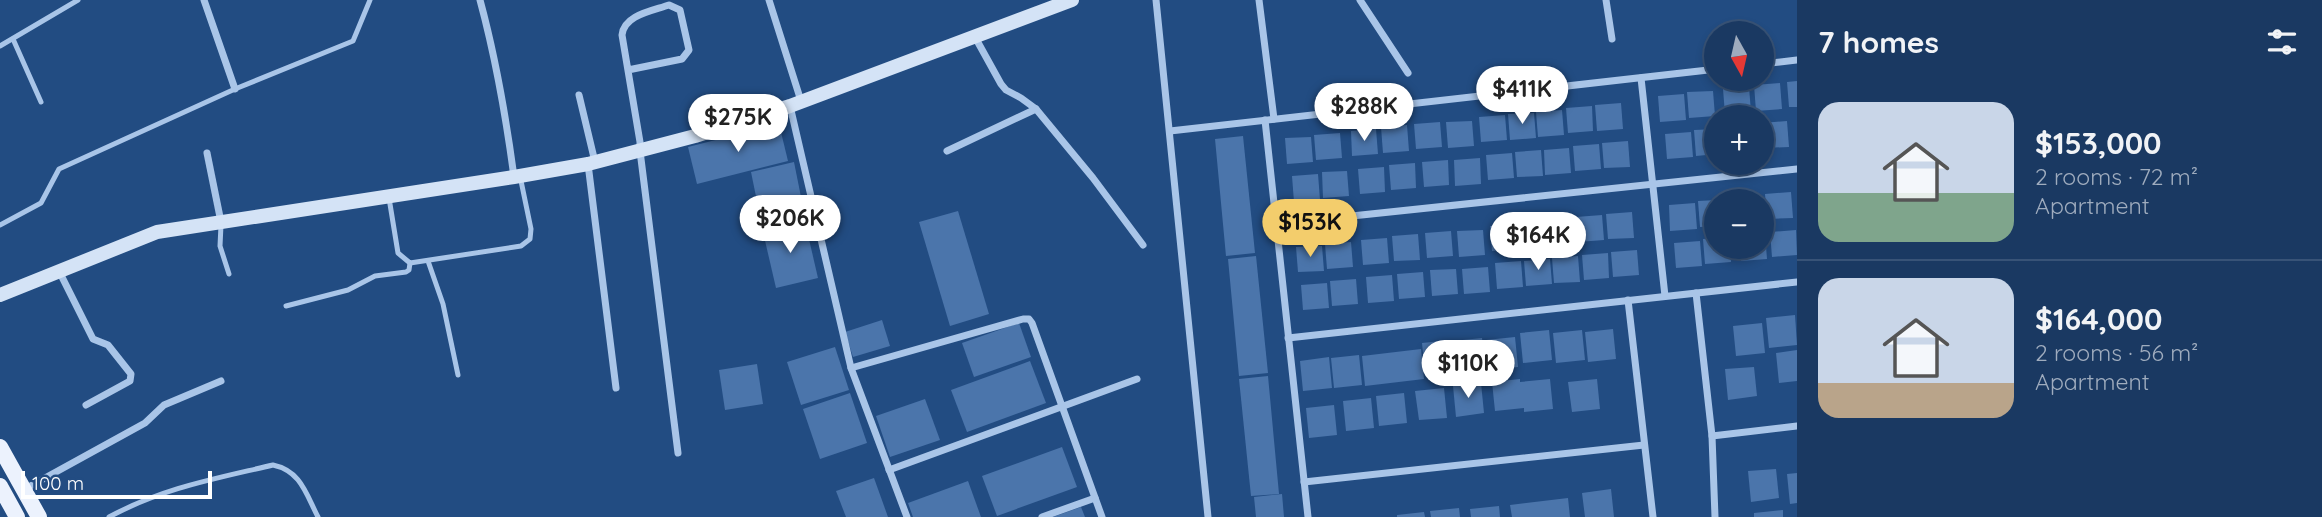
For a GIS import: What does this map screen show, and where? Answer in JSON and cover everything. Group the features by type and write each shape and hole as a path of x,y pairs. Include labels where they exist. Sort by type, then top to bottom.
{"main road":[{"path":"0,447 39,517"},
{"path":"0,486 17,517"}],"street":[{"path":"204,0 236,89"},
{"path":"480,0 493,48 517,177"},
{"path":"769,0 796,104 850,368 907,517"},
{"path":"1156,0 1208,517"},
{"path":"1259,0 1274,119"},
{"path":"1360,0 1408,73"},
{"path":"1606,0 1612,39"},
{"path":"0,295 157,232 517,177 592,163 695,136 796,104 1068,1"},
{"path":"628,71 682,59 687,55 689,50 680,10 668,5 632,18 623,29 628,71 640,142 678,453"},
{"path":"975,37 1006,90 1036,109 1093,178 1143,245"},
{"path":"1774,63 1797,60"},
{"path":"1170,131 1704,71"},
{"path":"1641,78 1665,296"},
{"path":"579,95 592,163 616,388"},
{"path":"947,150 1036,109"},
{"path":"1265,120 1307,517"},
{"path":"206,153 221,222"},
{"path":"1276,224 1797,169"},
{"path":"58,271 93,339 108,345 131,374 130,381 86,405"},
{"path":"1288,338 1797,282"},
{"path":"1696,293 1712,436 1715,517"},
{"path":"1628,300 1653,517"},
{"path":"850,368 1023,319 1028,320 1032,323 1102,517"},
{"path":"889,470 1137,379"},
{"path":"25,489 145,423 164,405 221,381"},
{"path":"1712,436 1797,426"},
{"path":"1304,482 1644,445"},
{"path":"1042,517 1095,498"}],"lane":[{"path":"0,46 78,0"},
{"path":"0,225 41,203 58,169 236,89 353,41 370,0"},
{"path":"13,39 41,102"},
{"path":"389,197 398,253 410,263 428,261 521,246 530,239 531,229 517,177"},
{"path":"221,222 220,246 229,274"},
{"path":"428,261 443,304 458,375"},
{"path":"286,306 348,290 375,276 406,272 410,263"},
{"path":"109,517 138,501 178,487 273,466 285,468 298,478 318,517"}],"building":[{"path":"1797,81 1797,107 1789,107 1787,82"},
{"path":"1774,83 1780,83 1782,109 1774,110 1774,105 1756,105 1754,91 1774,91"},
{"path":"1713,91 1714,105 1704,105 1704,117 1689,118 1687,92"},
{"path":"1723,91 1749,91 1750,105 1724,105"},
{"path":"1684,94 1686,120 1660,122 1658,96"},
{"path":"1621,103 1623,129 1597,131 1595,105"},
{"path":"1592,106 1593,131 1568,133 1566,108"},
{"path":"1562,110 1564,135 1538,137 1536,112"},
{"path":"1534,113 1536,138 1510,140 1508,114"},
{"path":"1505,115 1507,140 1481,142 1479,117"},
{"path":"1472,121 1474,146 1448,148 1446,122"},
{"path":"1787,121 1789,147 1774,148 1774,122"},
{"path":"1440,122 1442,147 1416,149 1414,124"},
{"path":"779,124 788,161 697,184 688,147"},
{"path":"1407,125 1409,151 1383,153 1381,127"},
{"path":"1376,129 1378,154 1352,156 1351,131"},
{"path":"1694,130 1704,130 1704,155 1696,156"},
{"path":"1691,132 1693,157 1667,159 1665,134"},
{"path":"1340,133 1342,158 1316,160 1314,135"},
{"path":"1243,136 1255,253 1226,256 1215,139"},
{"path":"1311,137 1313,162 1287,164 1285,138"},
{"path":"1628,141 1630,167 1604,168 1602,143"},
{"path":"1599,144 1601,169 1575,171 1573,146"},
{"path":"1569,148 1571,173 1545,175 1544,150"},
{"path":"1541,150 1543,176 1517,177 1515,152"},
{"path":"1512,153 1514,178 1488,180 1486,155"},
{"path":"1480,158 1481,184 1455,186 1454,160"},
{"path":"1448,160 1449,185 1424,187 1422,162"},
{"path":"794,162 803,207 760,216 751,172"},
{"path":"1415,163 1416,188 1391,190 1389,165"},
{"path":"1384,167 1385,192 1360,194 1358,169"},
{"path":"1347,171 1349,196 1323,198 1322,172"},
{"path":"1318,174 1320,200 1294,202 1292,176"},
{"path":"1791,192 1793,218 1774,219 1774,193"},
{"path":"1698,201 1704,201 1704,227 1700,227"},
{"path":"1695,203 1697,229 1670,231 1669,205"},
{"path":"958,211 989,314 950,326 919,222"},
{"path":"1632,212 1634,238 1608,239 1606,214"},
{"path":"1602,215 1604,240 1578,242 1576,217"},
{"path":"1573,219 1575,244 1549,246 1547,221"},
{"path":"1545,221 1546,247 1521,249 1519,223"},
{"path":"805,222 818,278 776,288 763,232"},
{"path":"1516,224 1517,249 1492,251 1490,226"},
{"path":"1483,230 1485,255 1459,257 1457,231"},
{"path":"1796,230 1797,255 1774,257 1774,232"},
{"path":"1451,231 1453,256 1427,258 1425,233"},
{"path":"1418,234 1420,260 1394,261 1392,236"},
{"path":"1387,238 1389,263 1363,265 1361,240"},
{"path":"1700,241 1702,266 1676,268 1674,243"},
{"path":"1351,242 1353,267 1327,269 1325,244"},
{"path":"1322,246 1324,271 1298,272 1296,247"},
{"path":"1637,250 1639,275 1613,277 1611,252"},
{"path":"1608,253 1609,278 1584,280 1582,255"},
{"path":"1256,256 1268,373 1239,376 1228,259"},
{"path":"1578,256 1580,282 1554,283 1552,258"},
{"path":"1550,259 1552,284 1526,286 1524,261"},
{"path":"1705,259 1731,259 1731,262 1705,264"},
{"path":"1521,261 1523,287 1497,289 1495,263"},
{"path":"1488,267 1490,292 1464,294 1462,269"},
{"path":"1456,269 1458,294 1432,296 1430,270"},
{"path":"1423,272 1425,297 1399,299 1397,274"},
{"path":"1392,275 1394,301 1368,303 1366,277"},
{"path":"1356,279 1358,304 1332,306 1330,281"},
{"path":"1327,283 1329,308 1303,310 1301,285"},
{"path":"1795,315 1797,345 1769,348 1766,318"},
{"path":"882,320 890,346 853,357 845,332"},
{"path":"1019,323 1031,357 974,377 962,343"},
{"path":"1762,323 1765,353 1736,356 1733,326"},
{"path":"1613,329 1616,359 1588,362 1585,332"},
{"path":"1549,330 1552,360 1523,363 1520,333"},
{"path":"1582,330 1585,360 1556,363 1553,333"},
{"path":"1515,337 1518,367 1489,370 1486,340"},
{"path":"1482,338 1485,368 1456,371 1453,341"},
{"path":"1451,340 1454,370 1425,373 1422,343"},
{"path":"835,347 849,390 801,405 787,362"},
{"path":"1421,349 1424,379 1365,386 1362,356"},
{"path":"1797,350 1797,381 1779,383 1776,353"},
{"path":"1359,355 1362,385 1334,388 1331,358"},
{"path":"1329,357 1332,388 1303,391 1300,361"},
{"path":"1030,361 1046,403 967,432 951,390"},
{"path":"757,364 763,404 725,410 719,370"},
{"path":"1754,367 1757,396 1728,400 1725,369"},
{"path":"1268,376 1279,494 1251,496 1239,379"},
{"path":"1520,379 1520,382 1550,379 1553,409 1495,411 1492,382"},
{"path":"1597,379 1600,409 1572,412 1568,382"},
{"path":"1481,383 1484,413 1456,417 1453,386"},
{"path":"1444,388 1447,418 1419,420 1415,391"},
{"path":"850,393 867,443 820,459 803,409"},
{"path":"1404,393 1407,423 1379,426 1376,396"},
{"path":"1371,398 1374,428 1346,431 1343,401"},
{"path":"925,399 940,440 890,457 876,416"},
{"path":"1334,405 1337,435 1309,438 1306,408"},
{"path":"1062,447 1077,487 997,516 982,476"},
{"path":"1776,469 1779,498 1751,502 1748,471"},
{"path":"1797,473 1797,503 1790,504 1787,474"},
{"path":"874,478 888,517 846,517 836,491"},
{"path":"968,481 981,517 913,517 908,503"},
{"path":"1611,489 1614,517 1585,517 1582,493"},
{"path":"1282,494 1284,517 1256,517 1254,497"},
{"path":"1568,498 1570,517 1512,517 1510,505"},
{"path":"1499,506 1500,517 1471,517 1470,509"},
{"path":"1081,507 1085,517 1053,517"},
{"path":"1459,508 1460,517 1431,517 1430,511"},
{"path":"1783,510 1783,517 1754,517 1754,513"},
{"path":"1424,512 1425,517 1397,517 1397,515"}]}
